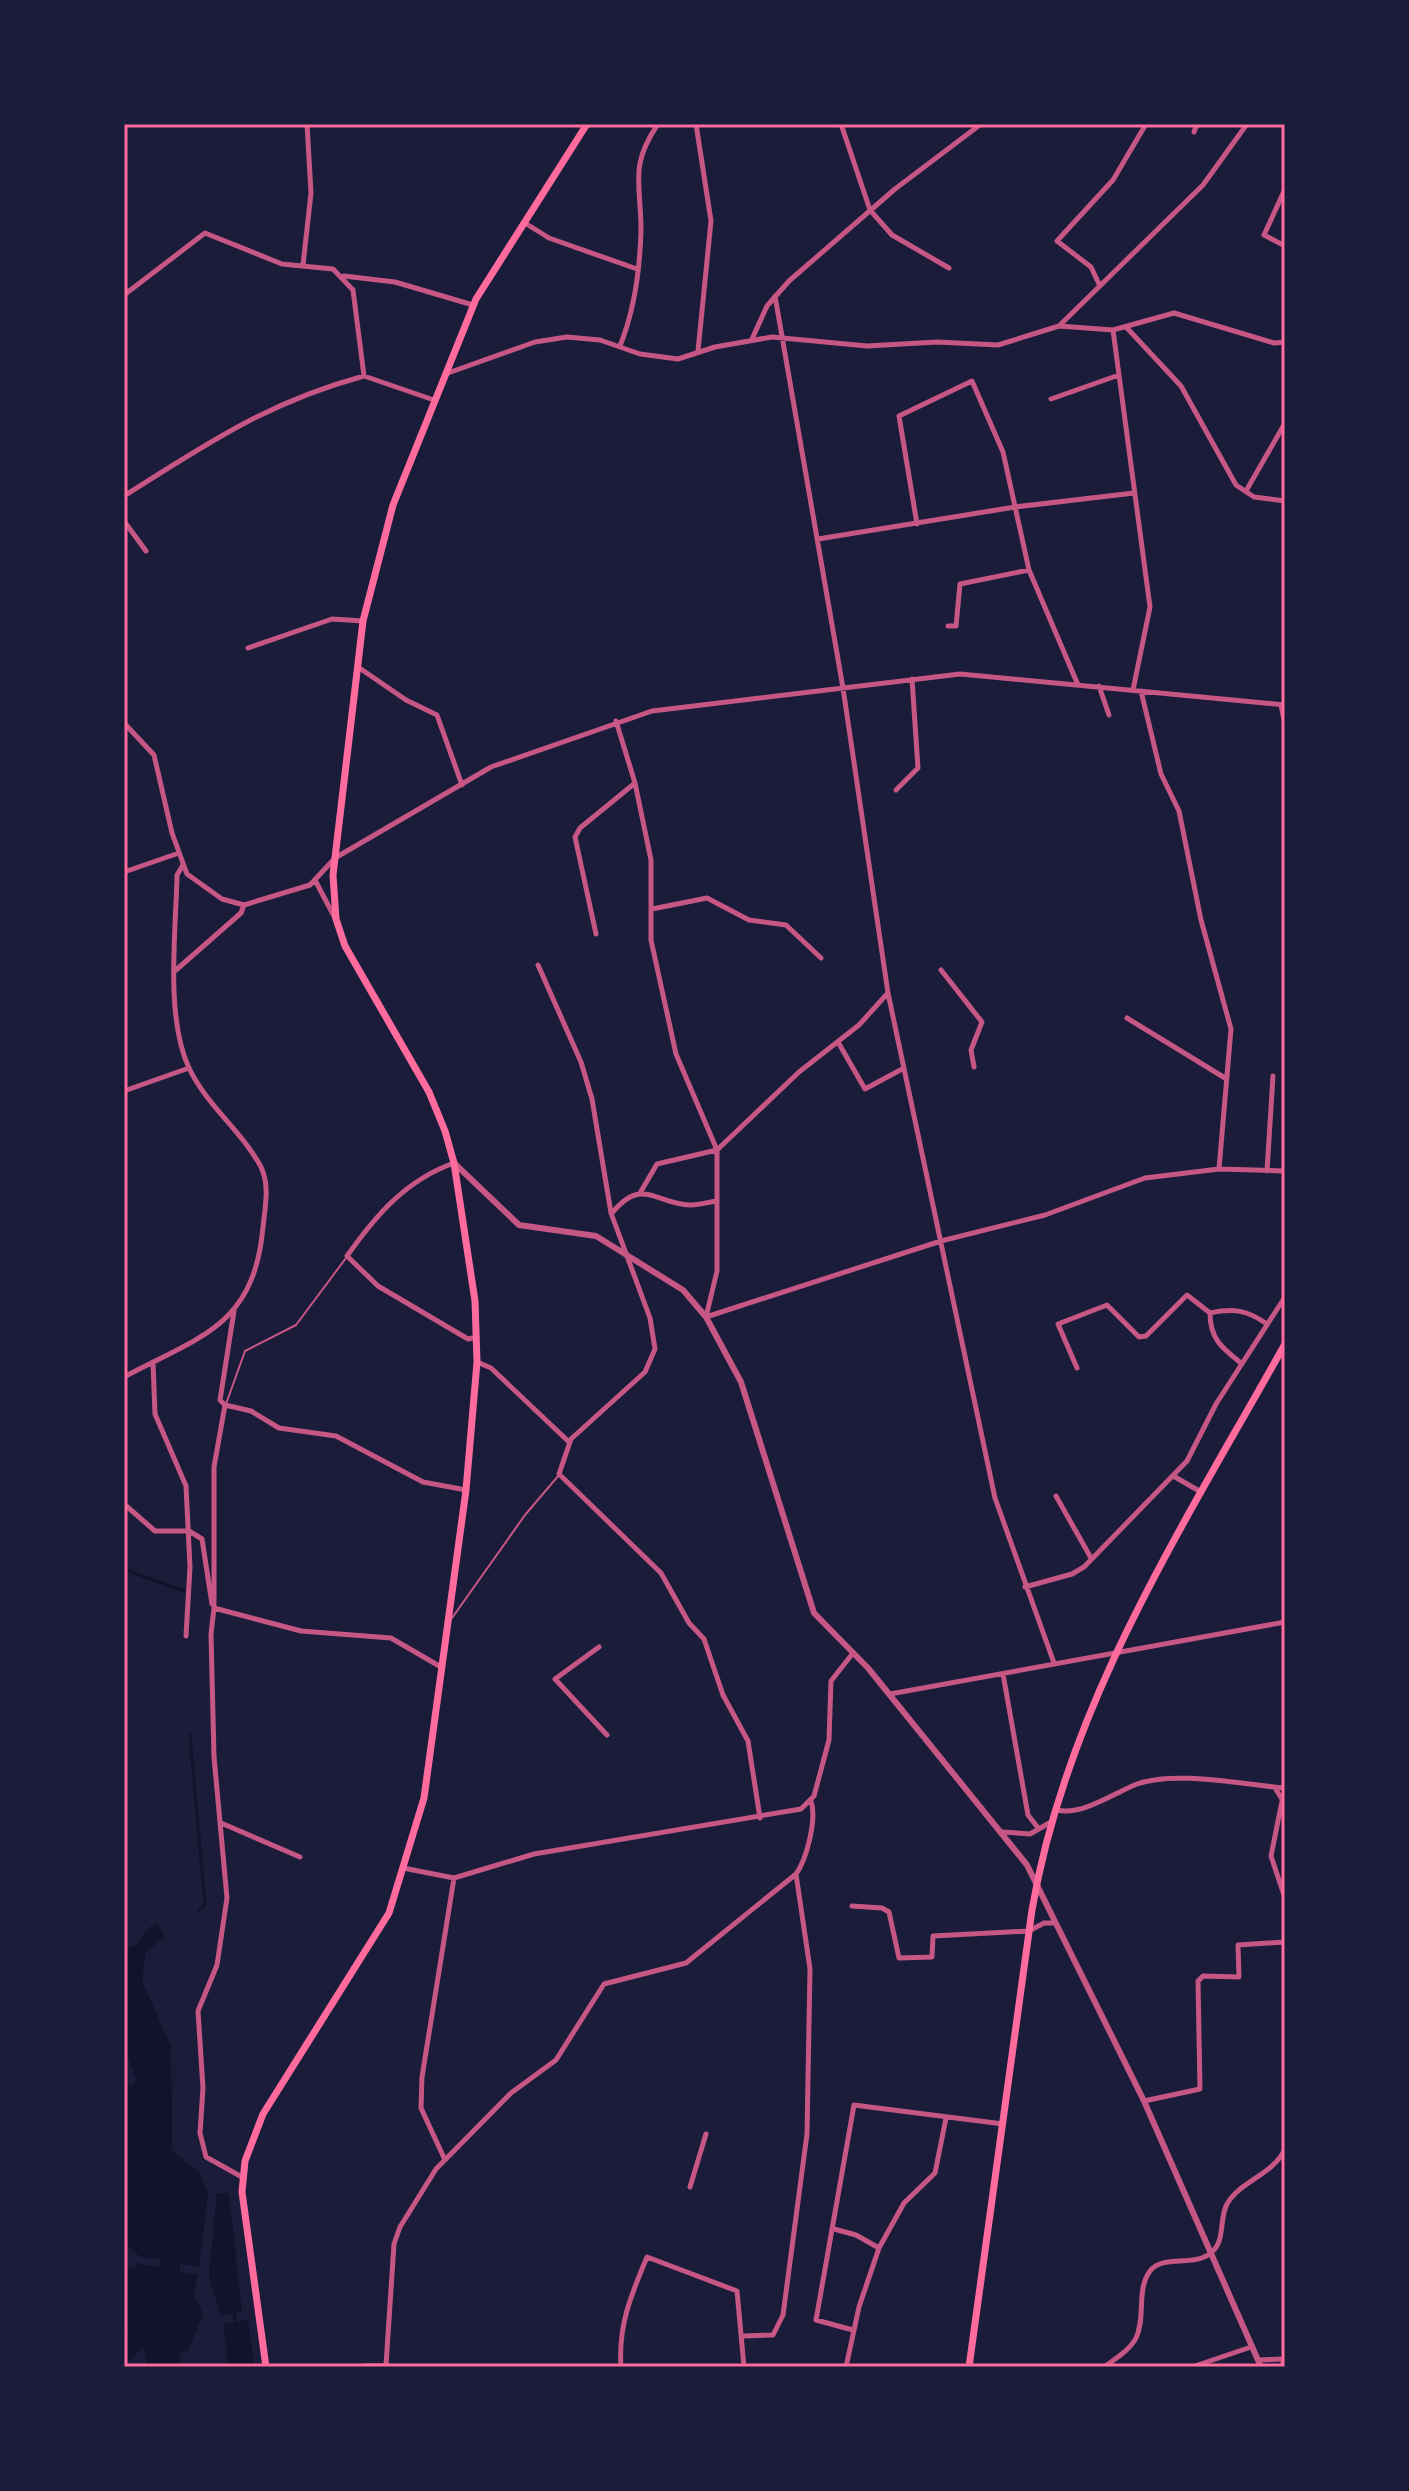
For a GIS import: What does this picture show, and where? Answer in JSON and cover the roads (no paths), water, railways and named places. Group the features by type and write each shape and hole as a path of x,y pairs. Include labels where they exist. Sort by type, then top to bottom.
{"main road":[{"path":"266,2367 255,2310 242,2177 257,2127 381,1928 427,1787 466,1490 477,1362 478,1337 454,1163 429,1092 345,946 336,919 335,858 363,621 393,505 473,305 587,124"},
{"path":"969,2367 1029,1931 1054,1809 1079,1733 1116,1652 1285,1344"},
{"path":"364,2367 388,2366"}],"street":[{"path":"303,265 311,193 307,124"},
{"path":"620,346 637,269 641,229 636,172 658,124"},
{"path":"696,124 711,221 698,351"},
{"path":"841,124 870,210 892,235 949,268"},
{"path":"751,339 775,296 870,210 981,124"},
{"path":"1099,284 1091,267 1057,241 1113,180 1146,124"},
{"path":"1194,132 1197,124"},
{"path":"1059,326 1203,185 1247,124"},
{"path":"1285,189 1264,235 1285,246"},
{"path":"524,222 549,238 637,269"},
{"path":"124,295 205,233 274,262 328,267 344,276 395,282 473,305"},
{"path":"344,276 353,290 364,376"},
{"path":"775,296 843,688 888,993 995,1498 1054,1663"},
{"path":"448,373 520,347 557,338 584,338 640,354 672,359 751,339 772,337 867,346 937,342 998,345 1059,326 1113,330 1174,313 1274,343 1285,342"},
{"path":"1127,328 1181,386 1236,485 1254,497 1285,501"},
{"path":"1113,330 1150,607 1133,690"},
{"path":"1051,399 1119,375"},
{"path":"124,496 247,419 322,387 364,376 434,400"},
{"path":"917,524 899,416 972,381 1003,452 1029,570 1078,685"},
{"path":"1246,491 1282,434 1285,423"},
{"path":"818,539 1015,507 1134,493"},
{"path":"124,521 146,551"},
{"path":"948,626 956,626 960,584 1029,570"},
{"path":"248,648 332,619 363,621"},
{"path":"358,667 406,700 437,715 462,785"},
{"path":"124,723 154,755 179,853 192,880 207,891 244,905 316,882 335,858 510,758 652,711 960,674 1283,705 1285,725"},
{"path":"896,790 918,768 912,679"},
{"path":"1099,686 1109,715"},
{"path":"1141,691 1161,774 1179,811 1201,920 1231,1029 1219,1169"},
{"path":"616,721 635,783 651,860 651,940 676,1054 717,1150 717,1271 706,1317"},
{"path":"596,934 575,837 580,828 635,783"},
{"path":"124,872 179,853"},
{"path":"124,1377 221,1325 234,1310 257,1263 267,1185 255,1159 216,1111 189,1068 179,1036 177,875 183,865"},
{"path":"316,882 336,919"},
{"path":"652,909 707,898 749,920 786,925 821,958"},
{"path":"176,970 241,913 244,905"},
{"path":"538,965 581,1062 592,1099 611,1213 650,1318 654,1357 636,1382 569,1442 559,1474 661,1573 689,1623 704,1639 723,1695 748,1741 760,1818"},
{"path":"941,970 982,1022 971,1050 974,1067"},
{"path":"640,1193 657,1164 717,1150 888,993"},
{"path":"1127,1018 1225,1078"},
{"path":"838,1042 865,1089 904,1068"},
{"path":"124,1091 189,1068"},
{"path":"1267,1171 1273,1076"},
{"path":"478,1337 468,1339 378,1286 347,1256 404,1189 420,1177 454,1163 519,1225 541,1230 581,1232 623,1250 683,1290 706,1317 741,1382 814,1613 890,1694 1003,1832 1037,1883 1144,2101 1259,2364 1285,2359"},
{"path":"706,1317 941,1241 1045,1215 1145,1178 1219,1169 1285,1171"},
{"path":"611,1213 627,1198 640,1193 688,1205 717,1201"},
{"path":"1077,1368 1058,1324 1107,1305 1139,1337 1146,1336 1187,1295 1210,1313"},
{"path":"1025,1587 1072,1574 1175,1477 1285,1297"},
{"path":"1210,1313 1231,1308 1250,1312 1267,1324"},
{"path":"234,1310 220,1400 225,1405 251,1411 279,1428 336,1436 423,1482 466,1490"},
{"path":"1210,1313 1210,1331 1220,1346 1242,1364"},
{"path":"153,1362 155,1414 186,1486 189,1531 186,1636"},
{"path":"477,1362 491,1368 569,1442"},
{"path":"225,1405 214,1467 214,1608 211,1634 214,1735 227,1898 217,1965 198,2011 203,2088 200,2120 206,2157 242,2177"},
{"path":"1175,1477 1202,1493"},
{"path":"1056,1496 1091,1558"},
{"path":"124,1504 155,1531 189,1531 203,1542 214,1608"},
{"path":"214,1608 301,1631 391,1638 441,1667"},
{"path":"890,1694 1285,1622"},
{"path":"599,1647 555,1679 607,1735"},
{"path":"743,2336 773,2335 785,2310 806,2153 810,1969 796,1874 814,1809 811,1801 829,1740 831,1681 853,1653"},
{"path":"1003,1674 1028,1815 1039,1829"},
{"path":"1054,1809 1074,1811 1125,1788 1153,1781 1285,1788"},
{"path":"1274,1787 1283,1802 1271,1856 1285,1898"},
{"path":"403,1868 454,1878 534,1854 760,1818 794,1811 811,1801"},
{"path":"1003,1832 1021,1835 1051,1822"},
{"path":"221,1823 300,1857"},
{"path":"388,2366 394,2244 400,2227 423,2188 445,2160 511,2093 556,2060 604,1984 686,1963 796,1874"},
{"path":"445,2160 421,2108 422,2077 454,1878"},
{"path":"852,1906 882,1908 889,1912 899,1958 932,1957 933,1936 1029,1931 1044,1923 1056,1923"},
{"path":"1144,2101 1200,2089 1198,1981 1203,1976 1239,1977 1238,1945 1285,1942"},
{"path":"853,2330 816,2320 854,2105 1003,2124"},
{"path":"846,2367 853,2330 879,2248 904,2203 935,2173 946,2118"},
{"path":"690,2187 706,2134"},
{"path":"1104,2367 1136,2338 1144,2286 1151,2269 1159,2263 1188,2262 1211,2254 1220,2238 1227,2205 1276,2163 1285,2149"},
{"path":"834,2229 856,2235 879,2248"},
{"path":"622,2366 619,2340 628,2300 647,2257 737,2291 744,2367"},
{"path":"1192,2367 1251,2347"},
{"path":"1282,2367 1285,2359"}],"lane":[{"path":"225,1405 245,1351 296,1325 347,1256"},
{"path":"448,1624 525,1515 559,1474"}],"waterway":[{"path":"124,1565 129,1571 184,1591"},
{"path":"190,1735 205,1905 199,1910"},
{"path":"124,2352 144,2328 160,2298 170,2265 167,2236"},
{"path":"233,2309 236,2325"}]}
